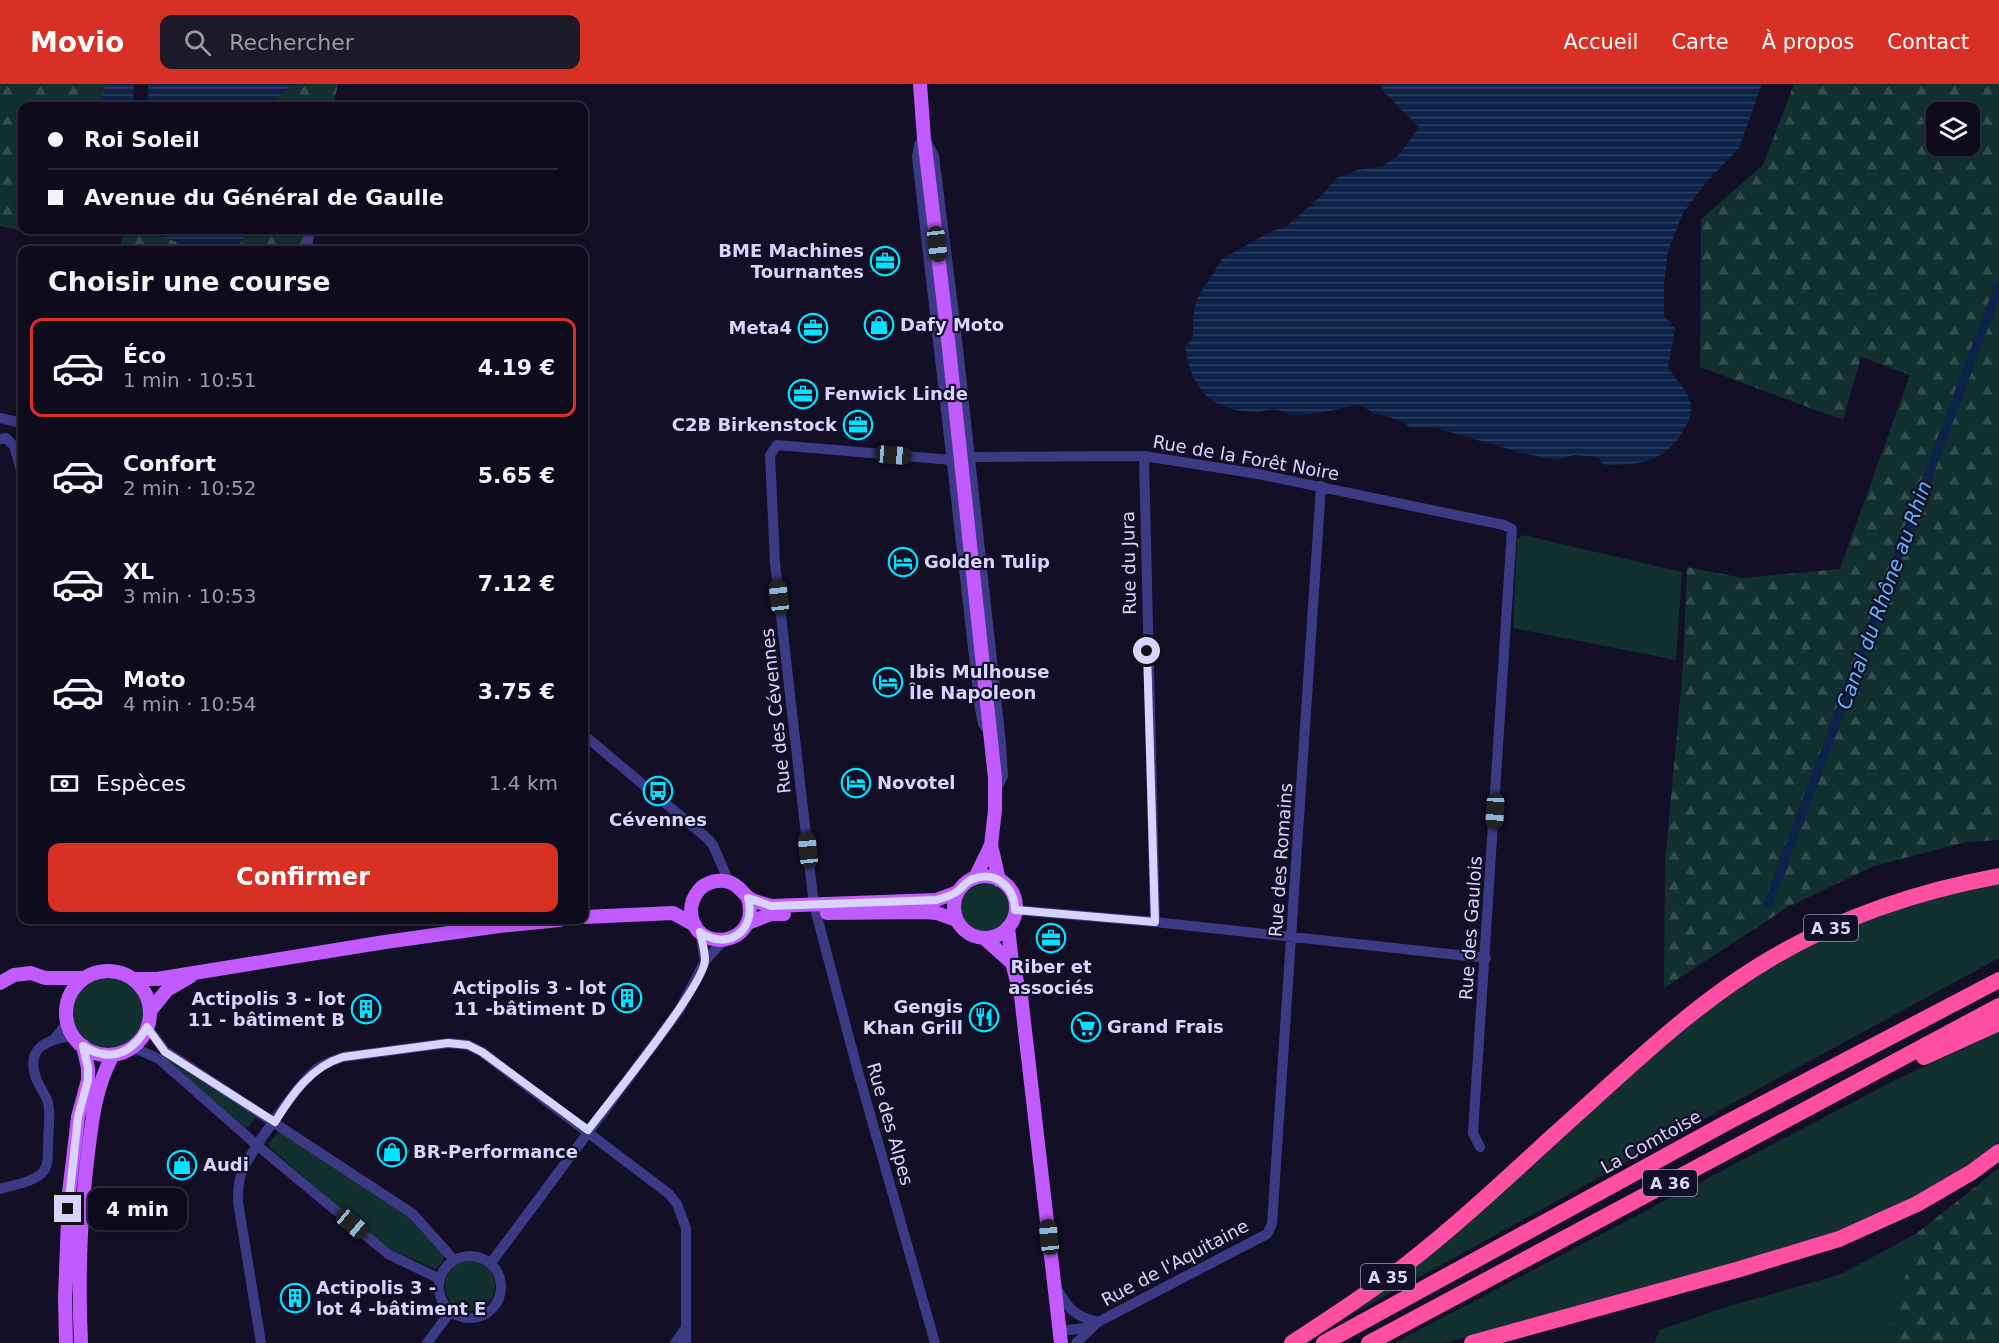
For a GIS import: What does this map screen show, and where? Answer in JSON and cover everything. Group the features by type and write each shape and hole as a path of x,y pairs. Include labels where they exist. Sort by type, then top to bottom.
{"highway":[{"name":"A 35","path":"1292,1343 1408,1263 1682,1022 1769,960 1810,937 1863,914 1913,896 1999,876"},
{"path":"1901,1031 1999,967"},
{"name":"La Comtoise","path":"1324,1343 1462,1266 1999,980"},
{"name":"A 36","path":"1369,1343 1999,1006"},
{"path":"1883,1069 1933,1054 1999,1023"},
{"path":"1472,1343 1740,1269 1839,1239 1917,1204 1972,1172 1999,1152"}],"main road":[{"path":"920,84 924,138 990,734 995,792 991,845 999,880"},
{"path":"975,878 991,845"},
{"path":"956,920 954,905 958,891 965,883 975,878 983,876 999,880 1012,893 1015,910 1008,927 1012,963 1021,996 1061,1337"},
{"path":"588,917 673,913 711,882 729,882 744,891 748,898 750,915 742,931 724,940 707,937 673,913"},
{"path":"748,923 771,914 936,900 958,891"},
{"path":"694,898 691,907 697,928"},
{"path":"748,898 771,906 938,913 956,920 967,933 984,938 993,937 1008,927"},
{"path":"133,979 157,979 385,942 519,924"},
{"path":"984,938 1012,963"},
{"path":"66,1343 65,1298 69,1193 78,1117 88,1080 88,1068 68,1022 69,998 73,990 85,978 108,971 126,975 145,992 150,1011 147,1027 140,1040 132,1047 113,1055 98,1053 78,1041"},
{"path":"0,983 14,975 31,973 45,978 85,978"},
{"path":"150,1011 167,990 196,973"},
{"path":"45,978 69,998"},
{"path":"81,1343 79,1298 83,1194 93,1117 103,1073 113,1055"}],"street":[{"path":"990,734 983,724 980,709 917,157 918,145 924,138 934,156 970,457 1003,776 995,792"},
{"path":"0,418 18,422"},
{"path":"0,439 6,438 15,446 18,458"},
{"name":"Rue des Cévennes","path":"816,909 775,563 770,455 777,445 952,460"},
{"name":"Rue de la Forêt Noire","path":"970,457 1144,456 1321,486 1504,525 1512,529"},
{"name":"Rue du Jura","path":"1144,456 1155,922"},
{"name":"Rue des Romains","path":"1267,1234 1272,1224 1274,1206 1321,486"},
{"name":"Rue des Gaulois","path":"1480,1147 1473,1133 1512,529"},
{"path":"588,738 714,845 729,882"},
{"path":"711,882 717,855"},
{"name":"Rue des Alpes","path":"816,909 857,1068 935,1343"},
{"path":"1015,910 1155,922 1486,958"},
{"path":"697,928 705,961"},
{"path":"491,1263 680,1009 705,961 724,940"},
{"path":"0,1189 39,1175 46,1166 48,1102 36,1079 33,1066 34,1056 38,1049 56,1038 68,1022"},
{"path":"147,1027 165,1052 413,1214 454,1260"},
{"path":"56,1038 78,1041"},
{"path":"261,1343 240,1213 238,1187 241,1174 258,1146 304,1081 330,1061 343,1057 448,1043 468,1045 482,1052 588,1130 669,1194 677,1204 683,1216 687,1235 686,1343"},
{"path":"132,1047 159,1059 258,1146 388,1254 440,1279"},
{"name":"Rue de l'Aquitaine","path":"1061,1337 1096,1325 1267,1234"},
{"path":"463,1256 482,1258 491,1263 497,1271 501,1290 492,1308 483,1315 473,1317 465,1317 451,1311 441,1297 440,1279 443,1271 454,1260 463,1256"},
{"name":"Rue de l'Aquitaine","path":"1055,1285 1073,1312 1096,1325"},
{"path":"427,1343 451,1311"},
{"name":"Rue de l'Aquitaine","path":"1076,1343 1096,1325"},
{"path":"675,1343 686,1328"}],"green space":[{"path":"0,84 106,84 100,102 18,102 18,230 0,226"},
{"path":"293,84 338,84 334,102 272,102"},
{"path":"1794,84 1999,84 1999,840 1966,842 1874,866 1788,907 1664,988 1665,863 1683,667 1687,567 1743,578 1840,569 1910,375 1861,357 1843,420 1700,367 1701,219 1763,165"},
{"path":"122,234 152,234 192,246 121,246"},
{"path":"246,234 305,234 303,246 238,246"},
{"path":"1523,535 1682,572 1676,660 1513,628 1517,539"},
{"path":"984,881 993,883 1004,892 1009,906 1007,915 998,926 984,931 975,929 964,920 959,906 961,897 970,886"},
{"path":"1999,882 1999,958 1304,1341 1723,995 1813,941 1915,900"},
{"path":"108,974 122,977 135,985 143,998 146,1012 143,1026 135,1039 122,1047 108,1050 94,1047 81,1039 73,1026 70,1012 73,998 81,985 94,977"},
{"path":"1999,1032 1999,1142 1966,1166 1915,1197 1837,1231 1737,1263 1445,1343 1394,1343 1895,1080"},
{"path":"166,1055 255,1114 256,1117 248,1127 245,1127 164,1058"},
{"path":"281,1132 411,1217 443,1254 443,1262 435,1269 385,1247 270,1148 268,1144 277,1133"},
{"path":"1999,1168 1999,1343 1887,1343 1917,1233"},
{"path":"1917,1233 1887,1343 1654,1343 1660,1330 1723,1308 1841,1274"},
{"path":"475,1261 488,1268 494,1276 494,1296 488,1304 480,1310 465,1311 452,1304 446,1296 445,1281 452,1268 460,1262"}],"water":[{"path":"106,84 134,84 133,102 100,102"},
{"path":"148,84 293,84 272,102 148,102"},
{"path":"1381,84 1762,84 1739,148 1704,185 1683,213 1668,251 1664,284 1664,315 1675,329 1668,367 1688,396 1691,410 1682,433 1667,451 1649,460 1628,464 1605,465 1596,457 1574,455 1559,460 1526,454 1436,428 1411,428 1402,421 1373,413 1359,404 1306,415 1291,415 1275,410 1255,412 1239,410 1215,402 1198,386 1188,362 1185,347 1193,337 1193,316 1197,299 1222,259 1270,232 1287,226 1319,198 1337,178 1357,170 1382,166 1399,155 1419,127 1383,91"},
{"path":"151,234 246,234 238,246 192,246"}],"waterway":[{"name":"Canal du Rhône au Rhin","path":"1768,904 1999,286"}],"place":[{"name":"BME Machines Tournantes","path":"885,261"},
{"name":"Dafy Moto","path":"879,325"},
{"name":"Meta4","path":"813,328"},
{"name":"Fenwick Linde","path":"803,394"},
{"name":"C2B Birkenstock","path":"858,425"},
{"name":"Golden Tulip","path":"903,562"},
{"name":"Ibis Mulhouse Île Napoleon","path":"888,682"},
{"name":"Novotel","path":"856,783"},
{"name":"Cévennes","path":"658,791"},
{"name":"Riber et associés","path":"1051,938"},
{"name":"Actipolis 3 - lot 11 -bâtiment D","path":"627,998"},
{"name":"Actipolis 3 - lot 11 - bâtiment B","path":"366,1009"},
{"name":"Gengis Khan Grill","path":"984,1017"},
{"name":"Grand Frais","path":"1086,1027"},
{"name":"BR-Performance","path":"392,1152"},
{"name":"Audi","path":"182,1165"},
{"name":"Actipolis 3 - lot 4 -bâtiment E","path":"295,1298"}],"route":[{"path":"68,1209 78,1117 88,1080 83,1046 98,1053 113,1055 132,1047 140,1040 147,1027 165,1052 275,1122 304,1081 330,1061 343,1057 448,1043 468,1045 482,1052 588,1130 680,1009 698,979 705,961 700,932 716,940 734,937 748,923 750,906 748,898 771,906 923,902 936,900 958,891 970,880 983,876 999,880 1009,888 1014,898 1015,910 1155,922 1147,651"}]}
